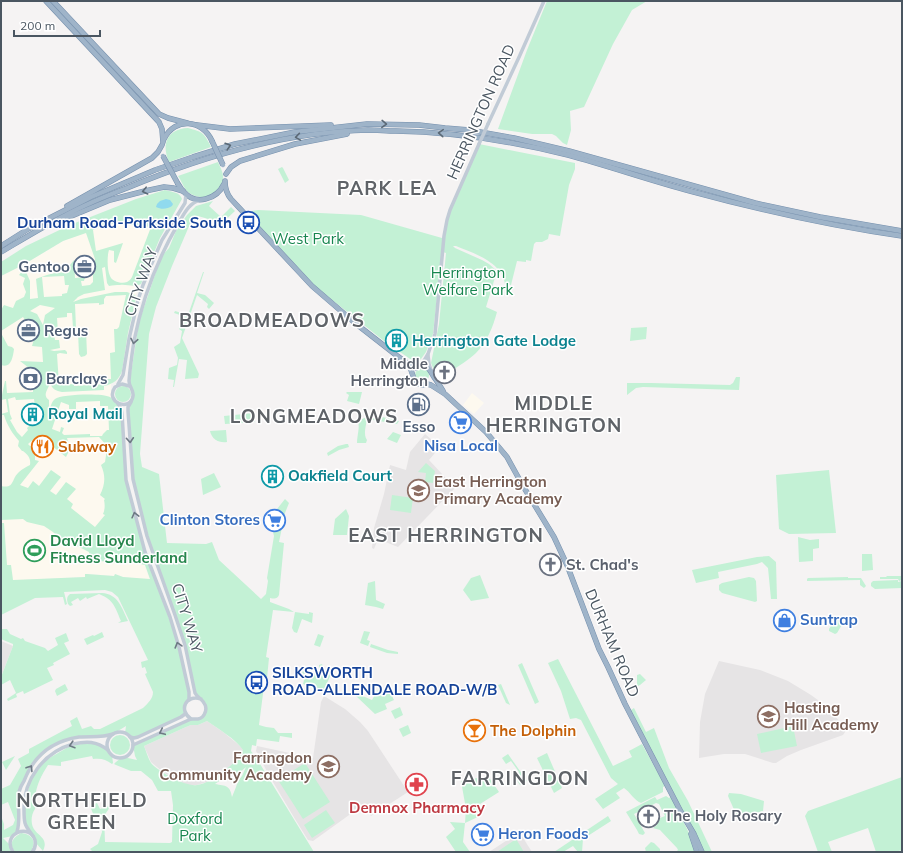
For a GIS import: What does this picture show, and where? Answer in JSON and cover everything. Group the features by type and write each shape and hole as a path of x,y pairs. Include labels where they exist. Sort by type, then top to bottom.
{"highway":[{"path":"46,1 159,122 162,129 163,156 184,193"},
{"path":"53,1 159,114 168,118 197,125 230,130 367,124 419,125 469,130 514,138 569,151 754,203 820,217 902,231"},
{"path":"1,246 152,158 158,152 167,134 172,129 187,123"},
{"path":"28,229 91,197 155,170 235,144 294,132 367,124"},
{"path":"197,125 205,131 212,141 226,174"},
{"path":"231,199 225,189 225,181 228,170 235,164 295,144 368,130"},
{"path":"1,252 31,234 92,202 156,175 194,162 236,149 295,137 368,130 450,134 516,144 569,156 689,191 766,211 860,230 902,236"},
{"path":"215,196 222,188 225,181"},
{"path":"31,234 110,200 145,190 164,187 173,188 195,199 202,200 223,195 231,199"},
{"name":"DURHAM ROAD","path":"231,199 312,286 373,337 407,363 413,374 415,382 419,384 431,385 445,394 504,452 554,537 567,565 599,649 625,704 694,834 702,852"},
{"name":"DURHAM ROAD","path":"407,363 427,367 432,372 445,394"},
{"path":"413,374 414,371 420,366"},
{"path":"425,384 432,378 432,372"},
{"name":"DURHAM ROAD","path":"681,812 697,852"}],"main road":[{"name":"HERRINGTON ROAD","path":"420,366 428,354 435,334 444,236 450,210 544,1"},
{"name":"CITY WAY","path":"184,193 186,203 162,240 143,285 132,326 123,375 112,393 114,400 121,408 122,413 126,480 145,552 168,611 187,683 189,700"},
{"name":"CITY WAY","path":"201,699 195,693 175,615 147,536 133,479 128,407 134,395 132,388 129,386 131,360 144,301 168,242 184,214 192,203 202,200"},
{"name":"HERRINGTON ROAD","path":"428,354 432,372"},
{"path":"118,385 122,384 129,386"},
{"path":"118,404 125,405 130,402"},
{"path":"145,552 151,550"},
{"path":"133,745 191,719 198,719 204,716 206,710 205,704 201,699 195,698 189,700 185,707 185,714"},
{"path":"185,714 191,719"},
{"path":"130,737 138,737 185,714"},
{"path":"12,851 10,845 11,839 19,827 18,807 20,791 27,773 46,749 65,740 86,736 101,737 121,732 130,737 133,745 131,751 128,755 121,758 114,756 101,745 94,742 86,742 61,749 52,754 37,769 26,790 24,804 25,823 35,842 32,852"},
{"path":"108,750 107,742 113,734"},
{"path":"17,832 25,831 29,832 33,836"}],"shaded area":[{"path":"108,224 152,227 150,261 141,282 137,286 138,290 135,295 136,299 128,333 122,371 117,380 111,384 111,402 137,543 150,580 123,577 115,574 115,576 85,574 85,577 1,581 1,276 23,265 63,241"},
{"path":"472,393 484,403 474,414 463,405"},
{"name":"East Herrington Primary Academy","path":"425,434 441,446 441,448 439,448 429,460 455,488 398,547 378,539 374,549 372,548 374,528 384,494 390,465 406,470 410,452"},
{"path":"1,641 13,646 1,677"},
{"name":"Hasting Hill Academy","path":"719,661 760,670 788,681 822,703 847,729 843,735 801,750 776,763 745,754 724,754 699,758 700,722 705,694"},
{"name":"Farringdon Community Academy","path":"324,696 345,709 368,731 408,792 371,816 363,805 313,841 308,840 256,751 257,746 313,758 321,702"},
{"path":"207,721 242,748 243,750 238,759 230,766 207,782 197,785 187,785 163,772 151,762 144,746 191,725 198,725"},
{"path":"520,833 532,852 489,852"}],"green space":[{"path":"547,1 647,1 632,10 613,44 584,107 570,111 571,130 567,145 552,134 532,134 498,129"},
{"path":"188,128 202,134 207,139 211,147 169,162 166,149 168,139 175,131"},
{"name":"Herrington Welfare Park","path":"479,144 575,163 575,169 569,185 560,236 549,234 548,239 542,242 536,242 534,244 531,261 517,261 511,285 505,284 503,276 493,264 486,259 453,246 482,260 497,271 486,307 497,312 489,334 480,349 450,372 447,368 439,374 440,379 437,377 431,363 439,324 446,253 443,252 447,220"},
{"path":"218,162 222,170 223,180 218,191 202,197 191,194 186,190 178,176"},
{"path":"282,167 289,180 285,183 278,169"},
{"path":"165,190 178,194 182,199 160,238 141,284 136,286 109,286 107,283 105,267 102,268 105,290 84,294 73,302 115,292 127,292 135,295 136,299 121,374 115,381 104,386 104,390 62,392 54,389 50,383 46,396 49,400 49,410 52,402 59,397 82,395 99,395 110,397 121,408 126,480 141,538 179,647 189,696 185,714 138,737 130,737 125,733 126,726 113,734 77,738 54,745 33,764 20,791 17,832 13,836 3,838 10,845 11,852 1,852 1,816 4,824 4,830 13,825 15,820 8,802 1,805 1,789 10,785 21,766 18,759 29,753 29,749 72,726 70,721 77,717 82,729 91,726 94,729 100,729 143,708 151,699 153,692 145,674 147,673 145,667 142,668 141,662 148,660 118,597 112,592 105,590 64,592 67,604 65,605 63,597 35,598 1,615 1,523 4,523 7,565 11,565 13,580 85,577 85,574 114,576 115,574 123,577 150,579 145,565 126,562 125,564 92,560 92,563 90,563 89,552 77,546 70,540 64,545 53,532 44,526 27,522 23,519 1,520 1,486 5,487 11,485 21,470 30,465 30,459 28,455 18,446 19,441 10,429 4,415 1,415 8,412 6,399 1,400 1,396 5,381 7,393 33,392 33,383 38,375 20,361 43,362 42,347 32,346 37,328 29,325 23,317 1,331 1,310 4,305 13,308 16,301 24,297 26,292 23,284 25,278 19,275 23,270 21,266 1,276 1,262 26,246 70,225 136,199","holes":["108,224 151,227 132,277 125,283 120,283 113,280 110,276 108,267 109,250 114,251 114,262 116,263 123,243 96,251 93,230","86,233 95,259 95,273 93,274 93,282 90,285 82,286 81,281 84,281 85,277 75,278 74,260 70,265 68,273 56,273 36,279 38,298 30,299 30,281 23,265 63,241","64,276 65,285 69,285 67,293 62,294 62,296 44,297 42,277","126,295 119,327 114,329 115,352 110,353 111,379 104,379 104,384 74,386 74,384 59,385 57,354 67,354 67,352 65,350 50,350 60,348 59,340 55,340 54,334 58,333 57,318 67,317 67,313 72,313 73,328 76,328 75,304 99,303 99,305 104,304 104,299 106,296","40,305 55,308 45,315 43,325 37,314 30,311","15,397 16,400 34,399 35,408 41,415 27,428 28,430 22,437 17,432 10,420 12,419 8,399","100,401 100,406 108,406 109,430 107,430 102,436 90,436 90,434 64,435 62,433 64,428 61,427 60,432 52,429 61,402 69,405 69,409 76,409 76,402","36,437 45,444 47,442 66,457 70,449 67,438 99,437 108,447 105,462 101,465 104,473 104,480 100,495 105,499 103,514 105,515 95,527 71,508 73,504 67,499 76,489 66,482 56,495 50,491 61,477 51,470 39,486 33,481 28,488 20,485 39,461 35,460 35,455 40,452 28,444"]},
{"name":"Doxford Park","path":"213,201 209,206 221,217 231,207 235,211 220,225 215,221 198,216 190,224 156,307 149,334 140,454 142,467 159,474 167,543 206,544 212,542 219,560 261,599 266,594 268,581 267,578 274,536 271,529 277,530 279,520 274,519 274,515 272,513 285,499 289,503 285,513 279,542 284,543 279,595 276,598 270,598 270,602 294,612 273,610 266,657 269,658 267,678 265,678 259,725 274,728 278,733 292,733 292,738 280,736 279,742 257,739 256,746 252,745 251,751 314,852 103,852 92,851 90,849 98,844 102,832 101,817 94,816 90,806 97,803 100,809 110,807 104,816 105,842 172,842 173,805 171,791 158,791 152,780 141,771 131,771 114,764 122,758 137,760 133,745 187,720 201,718 206,707 196,695 185,645 147,536 133,479 128,411 133,395 129,386 139,322 161,257 169,248 176,231 187,215 196,206","holes":["207,721 231,738 243,750 237,760 222,772 204,783 192,785 173,778 160,771 151,763 144,746 191,725 198,725","246,767 238,781 232,797 229,788 215,784 228,775 239,773"]},
{"name":"West Park","path":"258,210 361,215 442,238 443,241 433,334 426,352 421,359 416,363 384,341 317,288 250,216 252,211"},
{"path":"203,272 197,293 205,295 214,303 209,309 207,307 208,304 197,295 182,338 199,374 198,378 185,379 187,360 179,359 173,387 174,380 168,379 169,368 177,365 178,358 174,347 180,343 182,331 179,329 183,316 174,313 175,311 188,315"},
{"path":"647,327 646,339 630,341 631,328"},
{"path":"86,331 87,354 81,357 79,354 78,332"},
{"path":"1,333 8,346 14,349 11,362 4,366 1,365"},
{"path":"419,368 425,368 429,372 429,378 425,382 419,382 415,378 415,372"},
{"path":"736,377 740,377 739,390 643,387 636,388 627,395 627,383 730,385"},
{"path":"123,386 130,391 131,394 126,401 123,402 116,397 115,394 120,387"},
{"path":"362,392 359,404 347,401 349,395 346,393"},
{"path":"254,413 255,422 225,424 224,416"},
{"path":"373,414 399,421 397,424 367,419 365,433 367,440 366,443 357,443 359,426 358,421"},
{"path":"226,430 227,442 216,440 212,437 210,431"},
{"path":"393,432 401,435 397,443 387,439"},
{"path":"348,444 349,447 328,456 327,453 338,446"},
{"path":"426,463 435,471 433,483 425,482 426,473 418,472"},
{"path":"829,470 836,533 789,534 779,529 776,475"},
{"path":"214,473 221,487 203,495 201,479"},
{"path":"392,495 413,498 411,513 390,510"},
{"path":"346,509 349,516 347,535 333,535 335,519"},
{"path":"798,537 810,540 819,539 819,548 813,549 813,561 799,562"},
{"path":"862,554 872,554 873,570 862,571"},
{"path":"769,556 776,562 777,599 771,599 768,568 762,562 718,572 719,578 696,583 692,570 757,557"},
{"path":"480,575 489,598 471,601 463,590 471,578"},
{"path":"901,576 902,580 880,579 880,577"},
{"path":"749,577 754,578 756,581 757,601 755,602 722,593 719,590 719,585 722,583"},
{"path":"808,578 861,578 866,586 864,588 860,585 860,580 807,581"},
{"path":"898,580 898,582 902,581 902,588 875,589 871,586 873,581"},
{"path":"375,581 376,600 385,604 383,609 365,605 368,583"},
{"path":"102,593 112,596 119,602 128,621 118,623 121,621 113,604 104,596 99,594 87,599 86,597 80,601 78,598 71,602 73,605 70,606 68,604 67,597 70,594"},
{"path":"295,612 309,614 309,612 313,613 312,623 302,619 297,633 294,632 292,628"},
{"path":"836,618 843,623 835,634 829,631 829,629"},
{"path":"1,629 7,629 10,634 21,639 23,638 25,641 45,648 48,651 58,645 55,638 66,633 69,641 64,643 70,654 47,668 53,680 24,694 23,691 16,694 17,697 8,701 7,699 16,693 10,680 1,685 1,677 13,644 1,639"},
{"path":"364,631 370,632 367,640 370,641 368,646 360,643"},
{"path":"102,632 104,637 87,645 84,639"},
{"path":"318,634 324,636 320,647 314,645"},
{"path":"371,644 398,652 398,654 387,653 370,647"},
{"path":"558,659 613,766 632,757 629,751 642,744 665,786 663,787 663,792 641,803 624,788 616,793 620,798 603,809 595,799 618,784 611,778 581,720 576,718 570,719 561,691 548,663"},
{"path":"522,663 539,702 535,704 518,665"},
{"path":"322,664 324,669 332,672 323,692 303,684 305,676 302,672 306,669 309,675 320,672 321,668 319,668 319,665"},
{"path":"640,674 646,680 628,691 637,685 637,675"},
{"path":"65,684 68,690 57,696 55,691 56,689"},
{"path":"501,684 510,705 506,703 498,685"},
{"path":"379,688 389,690 394,700 385,704 387,709 375,714 356,696 358,694 372,700"},
{"path":"400,707 403,715 395,719 391,711"},
{"path":"634,708 646,732 654,728 669,768 688,801 712,852 703,852 631,710"},
{"path":"408,725 411,733 403,737 399,729"},
{"path":"793,726 797,746 761,753 757,734"},
{"path":"120,735 127,738 130,745 127,752 120,755 113,752 110,745 113,738"},
{"path":"94,742 108,750 112,755 112,764 103,759 93,759 92,756 61,762 61,766 48,765 41,777 35,797 36,805 32,814 32,824 33,828 45,842 43,851 35,842 24,817 24,808 31,779 46,760 70,746"},
{"path":"547,753 562,788 554,793 537,758"},
{"path":"508,754 527,781 520,785 514,776 519,772 511,761 506,764 502,758"},
{"path":"15,756 6,770 2,762"},
{"path":"305,763 330,802 303,819 278,780"},
{"path":"488,776 499,792 480,804 480,816 465,823 466,809 461,781"},
{"path":"902,777 902,850 895,852 876,852 868,828 828,842 832,852 818,852 805,816 808,811"},
{"path":"729,793 741,794 764,801 763,811 740,817 736,814 728,796"},
{"path":"666,796 669,798 671,797 690,835 696,852 676,852 678,850 677,848 660,830 653,828 657,825 660,818 665,816 659,804 656,803 634,814 645,833 643,835 639,834 626,812 655,797 657,800"},
{"path":"326,810 335,823 312,838 304,825"},
{"path":"608,816 611,821 583,839 582,852 578,852 573,846 563,852 554,852"},
{"path":"450,822 465,823 463,842 470,852 456,852 446,837 455,829"},
{"path":"21,833 28,835 33,839 34,845 30,852 15,852 13,849 12,841"},
{"path":"516,839 524,852 497,852"},
{"path":"651,842 660,849 660,852 646,852 645,848"}],"water":[{"path":"166,199 170,200 173,204 172,206 164,209 156,207 160,201"}],"place":[{"name":"Durham Road-Parkside South","path":"248,223"},
{"name":"Gentoo","path":"85,267"},
{"name":"Regus","path":"28,331"},
{"name":"Herrington Gate Lodge","path":"396,341"},
{"name":"Middle Herrington","path":"444,373"},
{"name":"Barclays","path":"30,379"},
{"name":"Esso","path":"419,404"},
{"name":"Royal Mail","path":"33,414"},
{"name":"Nisa Local","path":"461,423"},
{"name":"Subway","path":"43,447"},
{"name":"Oakfield Court","path":"273,476"},
{"name":"East Herrington Primary Academy","path":"418,491"},
{"name":"Clinton Stores","path":"275,520"},
{"name":"David Lloyd Fitness Sunderland","path":"35,550"},
{"name":"St. Chad's","path":"551,565"},
{"name":"Suntrap","path":"784,620"},
{"name":"SILKSWORTH ROAD-ALLENDALE ROAD-W/B","path":"257,682"},
{"name":"Hasting Hill Academy","path":"768,717"},
{"name":"The Dolphin","path":"475,731"},
{"name":"Farringdon Community Academy","path":"328,767"},
{"name":"Demnox Pharmacy","path":"417,785"},
{"name":"The Holy Rosary","path":"649,816"},
{"name":"Heron Foods","path":"482,834"}],"district":[{"name":"PARK LEA","path":"387,188"},
{"name":"BROADMEADOWS","path":"272,320"},
{"name":"MIDDLE HERRINGTON","path":"554,414"},
{"name":"LONGMEADOWS","path":"314,416"},
{"name":"EAST HERRINGTON","path":"446,535"},
{"name":"FARRINGDON","path":"520,778"},
{"name":"NORTHFIELD GREEN","path":"82,811"}]}
